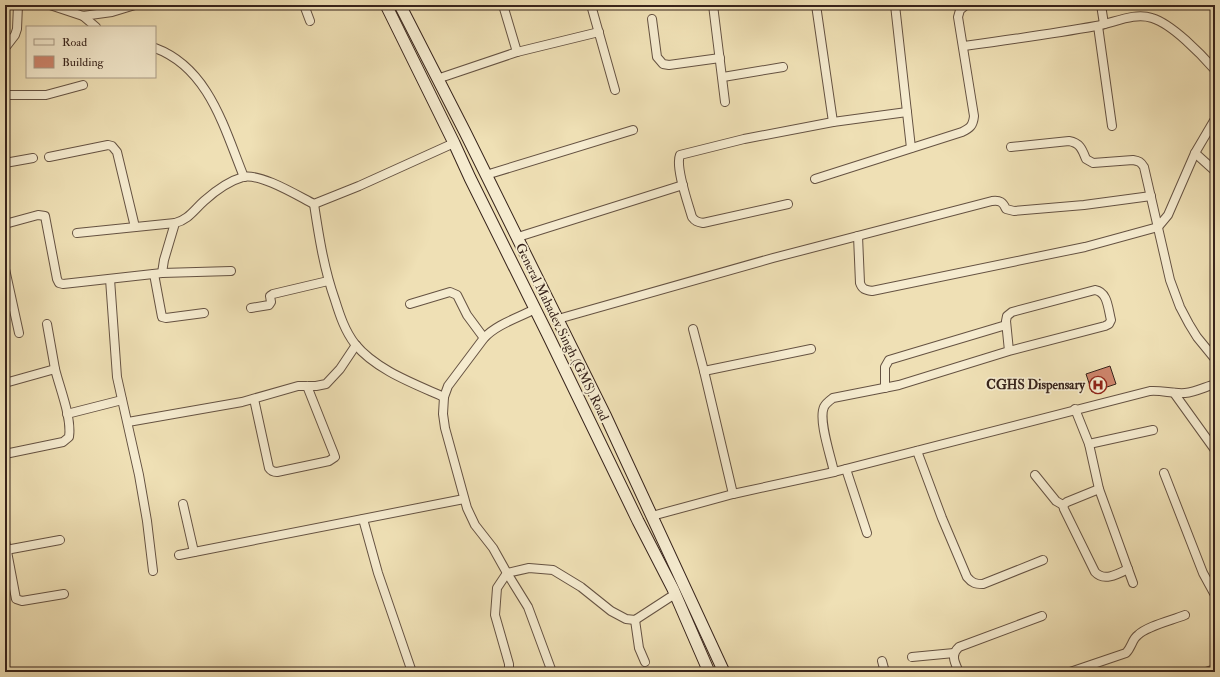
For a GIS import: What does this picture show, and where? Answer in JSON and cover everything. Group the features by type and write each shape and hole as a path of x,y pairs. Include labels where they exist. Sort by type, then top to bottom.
{"street":[{"path":"5,48 15,35 17,29 18,5"},
{"path":"50,5 70,9 83,16 95,26"},
{"path":"83,16 112,12 135,5"},
{"path":"304,5 310,21"},
{"name":"General Mahadev Singh (GMS) Road","path":"386,5 551,340 638,522 675,594 709,672"},
{"path":"400,5 518,237 606,417 724,672"},
{"path":"503,5 517,52"},
{"path":"591,5 616,90"},
{"path":"713,5 725,102"},
{"path":"816,5 833,122"},
{"path":"895,5 911,148"},
{"path":"815,179 962,132 970,128 974,123 974,116 964,46 958,17 960,10 966,5"},
{"path":"1101,5 1101,25 1112,126"},
{"path":"964,46 1101,25 1136,16 1154,18 1186,40 1215,70"},
{"path":"652,19 657,57 663,64 669,65 720,58"},
{"path":"438,79 517,52 599,32"},
{"path":"156,48 178,60 191,71 205,87 215,106 244,177"},
{"path":"722,77 783,67"},
{"path":"5,95 46,95 83,85"},
{"path":"788,204 703,223 695,221 692,217 678,159 680,155 685,153 744,139 833,122 907,112"},
{"path":"858,236 860,282 862,288 872,291 1085,247 1158,228 1168,215 1195,153 1215,119"},
{"path":"486,175 633,130"},
{"path":"1011,147 1068,141 1078,144 1081,147 1086,159 1094,163 1133,160 1138,161 1144,167 1170,280 1180,307 1197,337 1215,359"},
{"path":"77,233 180,222 187,218 207,198 219,189 244,177 257,178 271,182 314,204 359,186 454,143"},
{"path":"49,158 108,145 112,146 117,152 135,227"},
{"path":"1195,153 1212,163 1215,171"},
{"path":"5,163 33,158"},
{"path":"518,237 684,185"},
{"path":"558,319 774,258 992,201 1001,202 1004,204 1006,209 1014,211 1084,205 1151,196"},
{"path":"314,204 328,281 342,322 356,345 370,358 394,374 444,397"},
{"path":"6,221 38,215 45,216 57,280 59,283 67,285 158,273 231,271"},
{"path":"174,223 164,260 158,273 162,317 204,313"},
{"path":"5,269 18,333"},
{"path":"110,279 117,377 128,422 146,513 153,571"},
{"path":"251,308 268,305 270,302 270,296 274,294 328,281"},
{"path":"834,472 822,420 823,409 826,403 833,398 899,385 1009,351 1105,326 1109,324 1111,320 1104,294 1095,290 1012,312 1007,316 1006,325 1009,351"},
{"path":"410,304 454,292 460,298 462,308 484,338"},
{"path":"535,310 490,331 448,386 444,397 443,414 445,428 467,508 475,525 493,548 506,573 528,607 552,672"},
{"path":"5,454 63,442 69,437 66,414 55,370 47,324"},
{"path":"886,388 885,367 889,360 1006,325"},
{"path":"693,328 733,494"},
{"path":"128,422 254,399 289,387 326,384 332,379 356,345"},
{"path":"704,371 811,349"},
{"path":"5,383 55,370"},
{"path":"652,516 733,494 846,469 1075,409 1150,391 1159,390 1174,393 1194,392 1215,384"},
{"path":"254,399 269,468 271,471 277,472 329,461 334,457 334,454 307,386"},
{"path":"1174,393 1215,450"},
{"path":"66,414 122,400"},
{"path":"1075,409 1090,444 1100,489 1133,582"},
{"path":"1090,444 1153,430"},
{"path":"917,450 942,518 970,581 983,584 1043,560"},
{"path":"846,469 867,533"},
{"path":"1164,473 1198,561 1215,595"},
{"path":"1035,475 1056,501 1063,505 1095,572 1099,576 1104,577 1128,570"},
{"path":"1063,505 1100,489"},
{"path":"179,555 464,499"},
{"path":"184,504 194,552"},
{"path":"363,519 378,573 412,672"},
{"path":"6,550 60,540"},
{"path":"5,541 16,599 22,601 64,594"},
{"path":"509,672 509,664 495,615 497,588 506,573 529,568 553,570 581,587 611,611 626,619 635,620 675,594"},
{"path":"1071,672 1126,653 1131,648 1136,636 1142,631 1185,615"},
{"path":"959,672 954,661 954,653 959,647 1042,616"},
{"path":"635,620 639,648 645,662"},
{"path":"912,658 954,653"},
{"path":"882,661 885,672"},
{"path":"1206,672 1215,670"}],"building":[{"path":"1110,366 1116,384 1092,392 1086,374"}],"place":[{"name":"CGHS Dispensary","path":"1098,385"}]}
